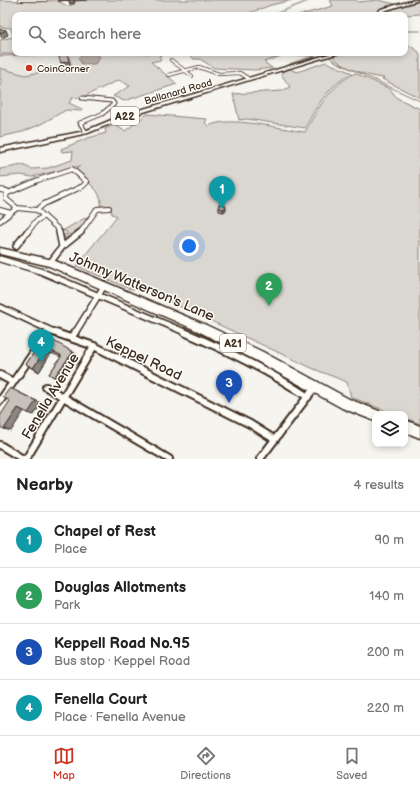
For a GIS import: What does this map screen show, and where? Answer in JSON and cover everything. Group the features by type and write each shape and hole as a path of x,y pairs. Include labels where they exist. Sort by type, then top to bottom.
{"highway":[{"name":"Johnny Watterson's Lane","path":"0,251 50,263 104,286 250,350 346,404 372,414"},
{"path":"408,427 420,432"}],"main road":[{"path":"380,12 382,10 418,0"},
{"name":"Ballanard Road","path":"0,150 86,132 125,116 327,56"}],"street":[{"path":"19,0 46,0"},
{"path":"171,60 192,76"},
{"path":"169,75 184,70 202,67 220,74 240,73 249,79"},
{"path":"82,98 92,101 112,101 114,104 102,114 80,123 86,132"},
{"path":"1,201 6,199 8,193 38,180 72,169 87,182 84,186 44,204 37,210"},
{"path":"0,190 6,190 8,193"},
{"path":"6,199 17,208 37,210 58,229 62,247"},
{"path":"50,263 62,247 73,240 87,226 97,207 109,208"},
{"path":"0,221 17,208"},
{"path":"0,210 11,213"},
{"path":"16,246 36,221 44,216"},
{"path":"0,259 40,271 233,355 308,397"},
{"name":"Fenella Avenue","path":"72,337 104,286"},
{"name":"Keppel Road","path":"0,307 65,337 72,337 94,346 250,424 274,439"},
{"path":"0,401 49,330"},
{"name":"Fenella Avenue","path":"26,459 94,346"},
{"path":"0,375 13,382"},
{"path":"46,387 169,459"},
{"path":"260,459 315,387"},
{"path":"0,445 23,459"}],"shaded area":[{"path":"0,0 38,2 56,0 67,6 75,4 74,0 293,0 271,5 252,12 12,12 12,32 11,28 0,27"},
{"path":"330,0 356,0 358,2 378,0 399,5 380,10 379,12 311,12 333,6"},
{"path":"420,0 420,14 408,15 408,12 394,12 386,10 415,3"},
{"path":"12,37 12,56 0,56 0,40"},
{"path":"408,44 419,52 420,56 420,98 382,79 384,78 364,74 349,68 333,56 408,56"},
{"path":"0,56 69,56 72,67 25,75 0,69"},
{"path":"69,56 159,56 161,60 151,62 177,84 124,101 113,96 130,86 119,80 83,97 72,98 69,103 82,109 81,111 66,110 39,125 22,132 0,137 0,82 3,81 0,79 0,68 25,75 72,67"},
{"path":"80,56 100,57 95,64 82,64 78,58"},
{"path":"190,56 281,56 264,62 272,68 255,70 214,68 200,59 194,59"},
{"path":"314,56 324,56 285,68 291,63"},
{"path":"326,62 352,73 337,83 324,96 305,128 247,119 239,120 233,94 282,91 290,87 281,74 283,72 290,69 297,72"},
{"path":"355,73 390,89 397,98 420,109 420,424 408,419 408,411 386,411 351,397 347,382 314,369 142,289 130,289 76,266 117,216 112,214 110,206 100,206 101,199 97,191 76,169 80,166 32,177 21,175 0,177 0,169 23,165 31,169 48,168 72,160 73,151 62,152 61,149 88,138 106,133 105,129 114,125 125,131 147,114 207,119 205,123 209,126 217,123 241,122 305,132 326,98 338,84"},
{"path":"92,214 89,219 86,218 85,220 87,223 74,232 73,235 69,234 67,237 70,238 64,238 64,235 67,234 66,231 62,231"}],"building":[{"path":"0,29 6,30 0,33"},
{"path":"59,56 68,56 69,61 61,63"},
{"path":"223,203 226,207 223,209 219,208 219,204"},
{"path":"44,339 54,341 73,352 54,377 49,374 61,355 46,349 33,368 26,364"},
{"path":"10,388 36,401 28,413 18,408 4,429 0,427 0,416 10,401 3,397"}],"waterway":[{"path":"280,12 311,0"},
{"path":"408,31 420,31"},
{"path":"0,54 12,54"},
{"path":"328,56 336,62 420,101"}],"place":[{"name":"CoinCorner","path":"29,68"},
{"name":"Chapel of Rest","path":"222,209"},
{"name":"Douglas Allotments","path":"269,306"},
{"name":"Fenella Court","path":"41,362"},
{"name":"Keppell Road No.95","path":"229,403"}]}
